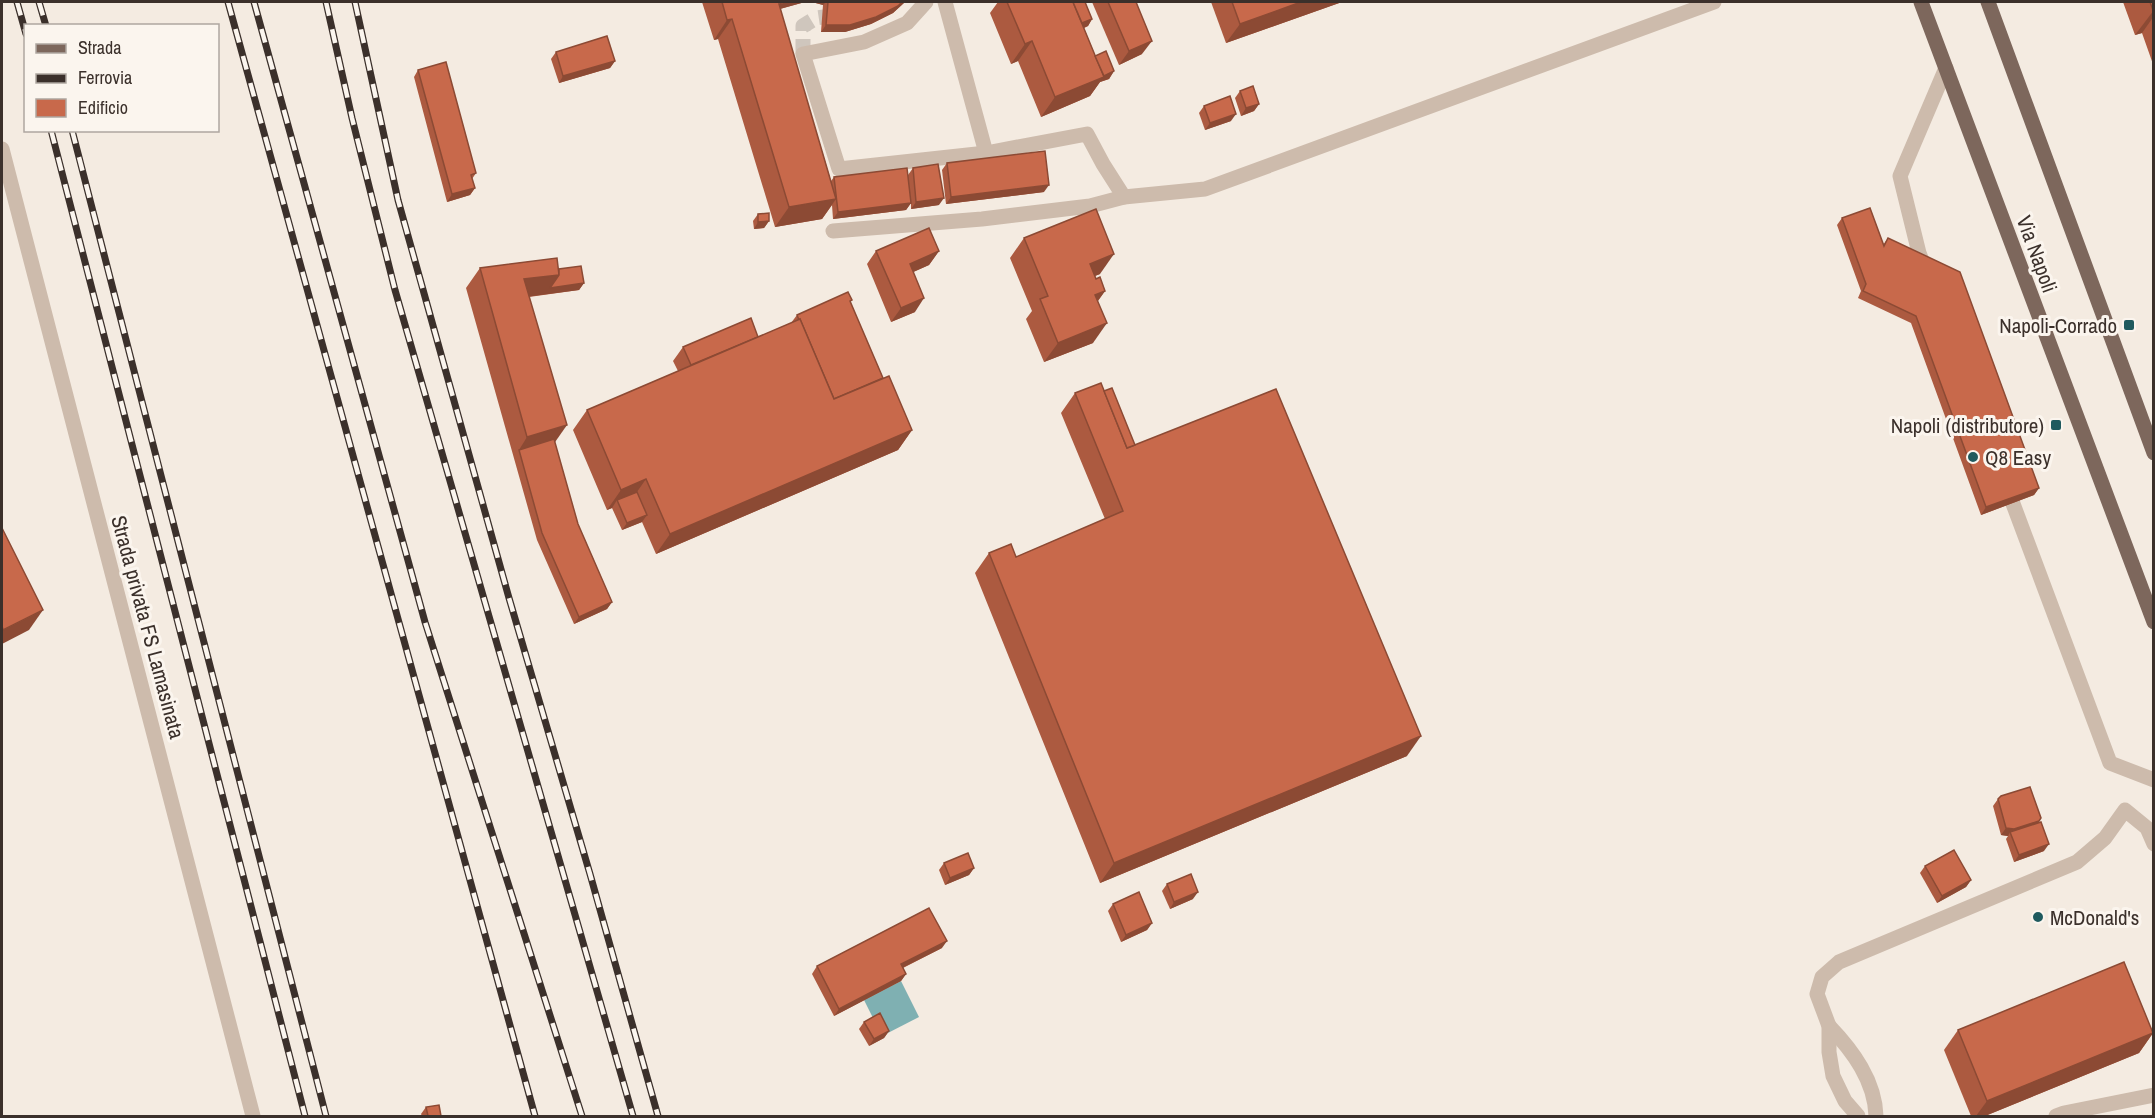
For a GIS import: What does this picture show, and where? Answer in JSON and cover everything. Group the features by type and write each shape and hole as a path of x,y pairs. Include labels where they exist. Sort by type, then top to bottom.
{"main road":[{"name":"Via Napoli","path":"1921,2 2154,622"},
{"name":"Via Napoli","path":"1988,2 2154,453"}],"street":[{"path":"926,2 906,23 864,42 803,54 839,169 986,153 1087,134 1102,164 1124,197"},
{"path":"945,2 986,153"},
{"path":"833,231 982,219 1090,206 1124,197 1205,189 1714,2"},
{"path":"1932,286 1919,253 1900,176 1946,68"},
{"name":"Strada privata FS Lamasinata","path":"2,149 253,1116"},
{"path":"2002,475 2110,763 2154,780"},
{"path":"1876,1116 1870,1087 1858,1060 1829,1026 1817,994 1822,977 1839,962 2077,862 2105,838 2125,810 2147,828 2154,844"},
{"path":"1829,1026 1828,1052 1833,1076 1845,1101 1858,1116"},
{"path":"2055,1116 2154,1095"}],"water":[{"path":"901,981 919,1017 882,1036 864,1000"}],"building":[{"path":"722,2 780,2 836,199 789,207 732,19 727,20"},
{"path":"828,2 902,2 876,17 850,25 826,25"},
{"path":"1007,2 1073,2 1104,77 1055,97 1032,41 1025,44"},
{"path":"1073,2 1085,2 1092,19 1082,23"},
{"path":"1108,2 1136,2 1152,41 1129,51"},
{"path":"1232,2 1301,2 1240,24"},
{"path":"607,36 615,61 563,76 556,52"},
{"path":"1106,51 1114,71 1104,76 1095,56"},
{"path":"446,62 476,173 471,175 475,188 452,194 418,70"},
{"path":"1253,86 1259,104 1246,108 1240,91"},
{"path":"1230,96 1236,114 1210,123 1204,106"},
{"path":"1045,151 1049,185 951,197 947,163"},
{"path":"938,164 944,198 916,202 913,168"},
{"path":"907,168 911,203 838,212 834,177"},
{"path":"1870,208 1884,246 1888,238 1960,272 2039,488 1986,507 1916,316 1863,291 1866,284 1842,218"},
{"path":"1096,209 1114,254 1090,264 1096,279 1100,277 1105,291 1095,295 1107,323 1058,343 1040,299 1048,296 1024,238"},
{"path":"769,213 769,221 758,222 758,214"},
{"path":"929,228 939,251 910,264 924,298 901,308 876,251"},
{"path":"557,258 559,275 524,279 567,425 527,437 480,268"},
{"path":"581,266 584,283 550,288 559,275 559,269"},
{"path":"848,292 883,378 834,399 797,315"},
{"path":"751,318 758,337 691,365 683,347"},
{"path":"800,319 834,399 889,376 912,430 670,534 646,479 621,490 587,410"},
{"path":"1101,383 1127,448 1276,389 1421,736 1114,863 989,553 1011,544 1016,557 1123,511 1075,393"},
{"path":"1112,388 1135,445 1127,448 1104,391"},
{"path":"554,439 578,524 612,602 579,617 542,533 519,450"},
{"path":"637,492 647,515 627,523 617,500"},
{"path":"2,528 43,610 3,630 2,626"},
{"path":"2030,787 2041,818 2039,821 2014,829 2006,828 1998,799"},
{"path":"2041,822 2049,844 2019,855 2010,832"},
{"path":"1954,850 1971,880 1942,896 1925,866"},
{"path":"968,853 974,868 950,878 944,863"},
{"path":"1191,874 1198,892 1174,902 1167,884"},
{"path":"1139,892 1152,923 1126,935 1113,904"},
{"path":"929,908 947,941 901,964 906,974 839,1009 817,966"},
{"path":"2124,962 2153,1033 1987,1101 1958,1030"},
{"path":"880,1013 889,1031 874,1039 864,1022"},
{"path":"439,1105 441,1116 428,1116 426,1107"}],"tunnel":[{"path":"803,54 803,26 816,18 843,14"}],"railway":[{"path":"17,2 24,27"},
{"path":"39,2 45,24"},
{"path":"228,2 535,1116"},
{"path":"254,2 425,622 582,1116"},
{"path":"326,2 395,290 633,1116"},
{"path":"355,2 398,200 509,598 658,1116"},
{"path":"52,132 305,1116"},
{"path":"73,132 326,1116"}],"place":[{"name":"Napoli-Corrado","path":"2129,325"},
{"name":"Napoli (distributore)","path":"2056,425"},
{"name":"Q8 Easy","path":"1973,457"},
{"name":"McDonald's","path":"2038,917"}]}
